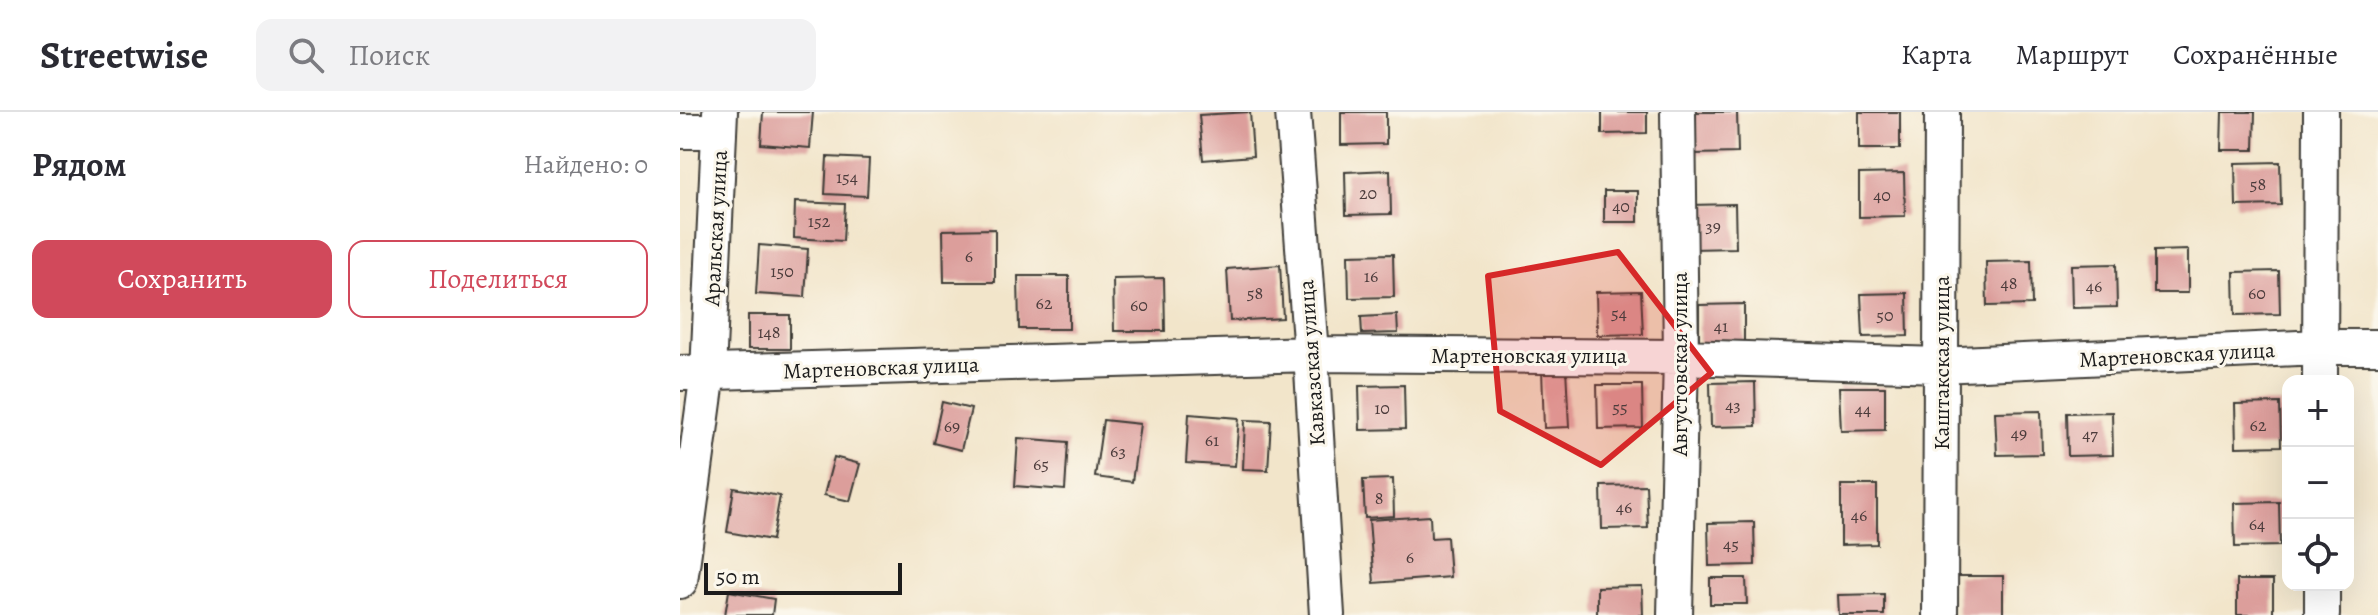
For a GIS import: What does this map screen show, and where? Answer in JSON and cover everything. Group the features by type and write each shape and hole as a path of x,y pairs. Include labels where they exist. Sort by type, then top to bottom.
{"street":[{"name":"Кавказская улица","path":"1293,112 1327,615"},
{"name":"Августовская улица","path":"1675,615 1681,357 1678,112"},
{"name":"Каштакская улица","path":"1940,615 1942,112"},
{"path":"2320,375 2321,112"},
{"path":"680,131 720,122"},
{"name":"Аральская улица","path":"680,581 694,373 720,122"},
{"name":"Мартеновская улица","path":"694,373 1311,354 1681,357 1940,365 2319,347 2378,347"},
{"path":"2322,591 2322,615"}],"highlighted area":[{"path":"1618,252 1711,373 1601,465 1500,411 1488,276"}],"building":[{"path":"763,112 813,112 810,148 761,144"},
{"path":"1250,112 1253,156 1203,160 1199,115"},
{"path":"1341,112 1386,112 1386,144 1341,145"},
{"path":"1602,112 1647,112 1647,133 1602,134"},
{"path":"1692,112 1737,112 1738,153 1693,154"},
{"path":"1859,112 1900,112 1900,149 1859,149"},
{"path":"2222,112 2255,112 2254,150 2221,150"},
{"path":"827,157 869,159 867,196 825,194"},
{"path":"2280,162 2281,205 2236,206 2235,163"},
{"path":"1390,170 1391,214 1346,215 1345,172"},
{"path":"1904,173 1905,216 1859,217 1859,174"},
{"path":"1604,191 1638,191 1638,222 1604,222"},
{"path":"795,202 845,204 843,241 794,238"},
{"path":"1735,204 1736,248 1691,249 1690,205"},
{"path":"995,229 995,282 944,282 943,230"},
{"path":"759,245 808,249 805,297 756,294"},
{"path":"2188,250 2188,293 2154,293 2154,251"},
{"path":"1393,254 1394,297 1349,298 1348,255"},
{"path":"2031,261 2032,305 1987,306 1986,262"},
{"path":"2116,264 2117,307 2072,308 2071,265"},
{"path":"1280,265 1283,318 1230,321 1227,269"},
{"path":"2279,271 2280,314 2235,315 2234,272"},
{"path":"1018,276 1069,276 1069,329 1019,329"},
{"path":"1164,278 1165,331 1114,331 1113,279"},
{"path":"1641,291 1643,334 1597,335 1596,292"},
{"path":"1907,293 1908,336 1863,337 1861,294"},
{"path":"1744,304 1744,347 1699,348 1699,305"},
{"path":"748,315 790,315 790,349 748,349"},
{"path":"1397,315 1398,333 1362,334 1361,317"},
{"path":"1566,368 1569,427 1544,428 1542,369"},
{"path":"1755,382 1756,426 1711,427 1710,383"},
{"path":"1404,385 1405,429 1360,430 1359,386"},
{"path":"1597,385 1642,385 1643,428 1598,429"},
{"path":"1839,387 1885,387 1885,430 1841,431"},
{"path":"942,402 971,409 961,450 933,443"},
{"path":"2280,403 2281,446 2236,447 2235,404"},
{"path":"2041,411 2042,454 1997,455 1995,412"},
{"path":"2112,412 2113,455 2068,456 2067,413"},
{"path":"1189,414 1239,418 1235,466 1186,463"},
{"path":"1103,420 1140,424 1132,482 1095,477"},
{"path":"1245,420 1271,421 1268,470 1243,469"},
{"path":"1018,438 1068,442 1065,490 1015,486"},
{"path":"834,457 860,464 850,501 824,495"},
{"path":"1393,479 1394,516 1365,518 1363,480"},
{"path":"1646,485 1648,528 1602,529 1601,486"},
{"path":"1841,485 1877,485 1877,544 1841,545"},
{"path":"734,488 780,496 772,540 727,532"},
{"path":"2279,502 2280,546 2235,547 2234,503"},
{"path":"1430,516 1431,538 1447,537 1450,577 1374,583 1369,520"},
{"path":"1754,522 1755,565 1709,566 1708,523"},
{"path":"1957,576 2003,576 2003,615 1958,615"},
{"path":"1710,578 1746,578 1747,604 1710,604"},
{"path":"2237,580 2273,580 2273,615 2237,615"},
{"path":"1642,586 1643,615 1597,615 1597,587"},
{"path":"729,591 774,599 772,615 725,615"},
{"path":"1884,594 1884,615 1839,615 1838,595"}]}
